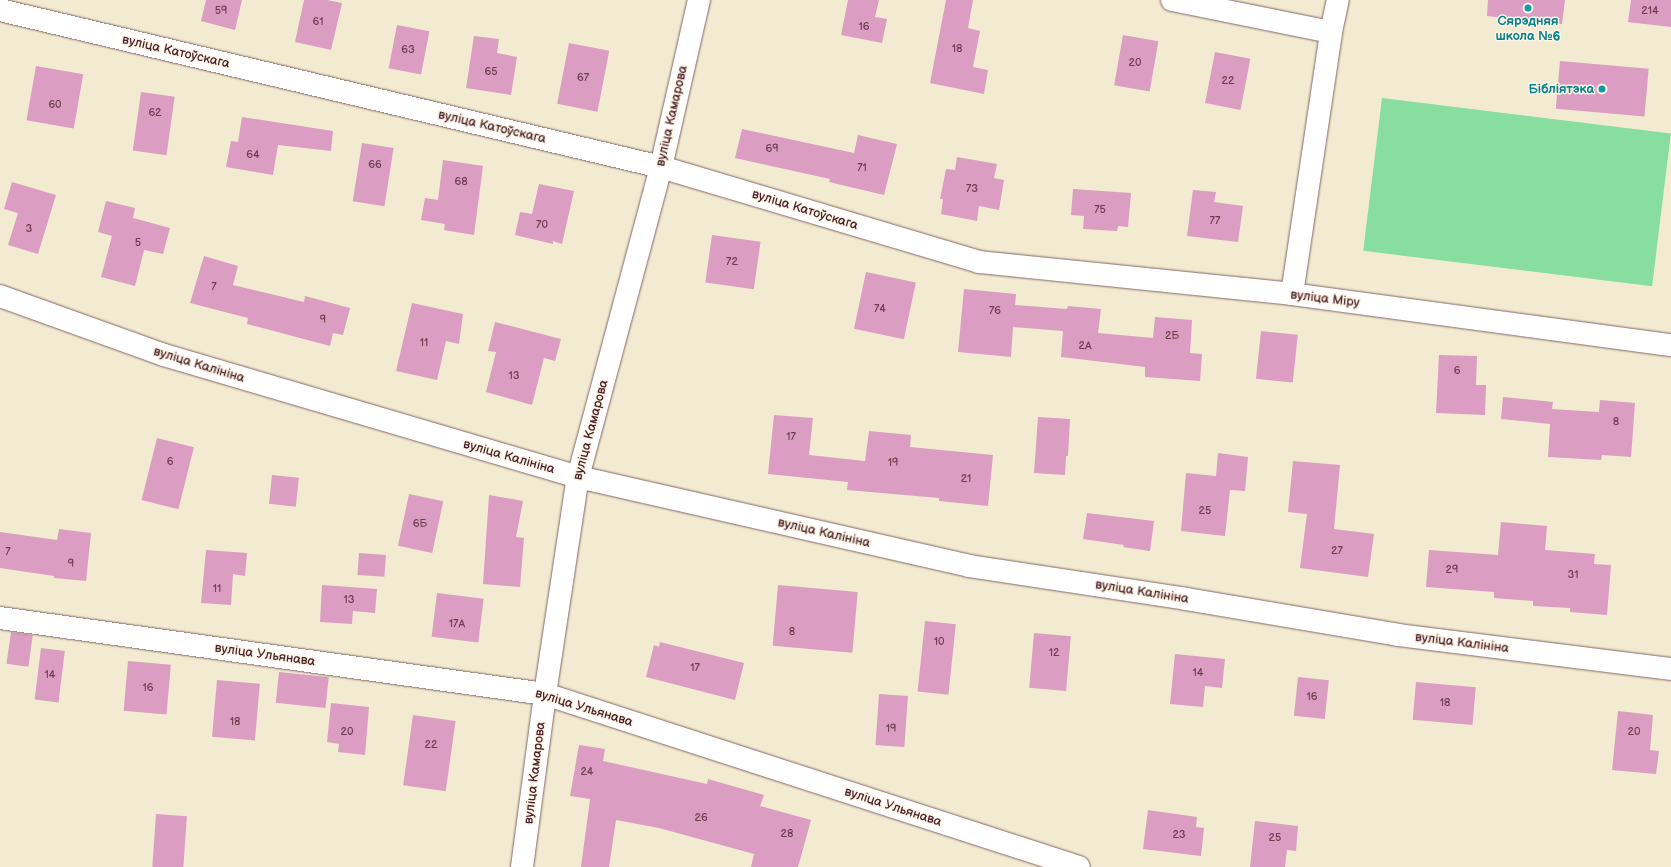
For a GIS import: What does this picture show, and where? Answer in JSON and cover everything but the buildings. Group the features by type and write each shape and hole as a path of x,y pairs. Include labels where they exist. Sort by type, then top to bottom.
{"street":[{"name":"вуліца Камарова","path":"522,867 545,694 578,477 661,167 699,0"},
{"path":"1172,0 1331,32"},
{"path":"1292,294 1331,32 1338,0"},
{"name":"вуліца Катоўскага","path":"0,10 661,167 978,262"},
{"name":"вуліца Міру","path":"978,262 1292,294 1671,345"},
{"name":"вуліца Калініна","path":"0,296 164,355 578,477 969,566 1186,599 1398,635 1671,669"},
{"name":"вуліца Ульянава","path":"0,618 545,694 1079,867"}],"green space":[{"path":"1382,98 1671,133 1652,286 1363,251"}],"place":[{"name":"Сярэдняя школа №6","path":"1528,8"},
{"name":"Бібліятэка","path":"1602,89"}]}
